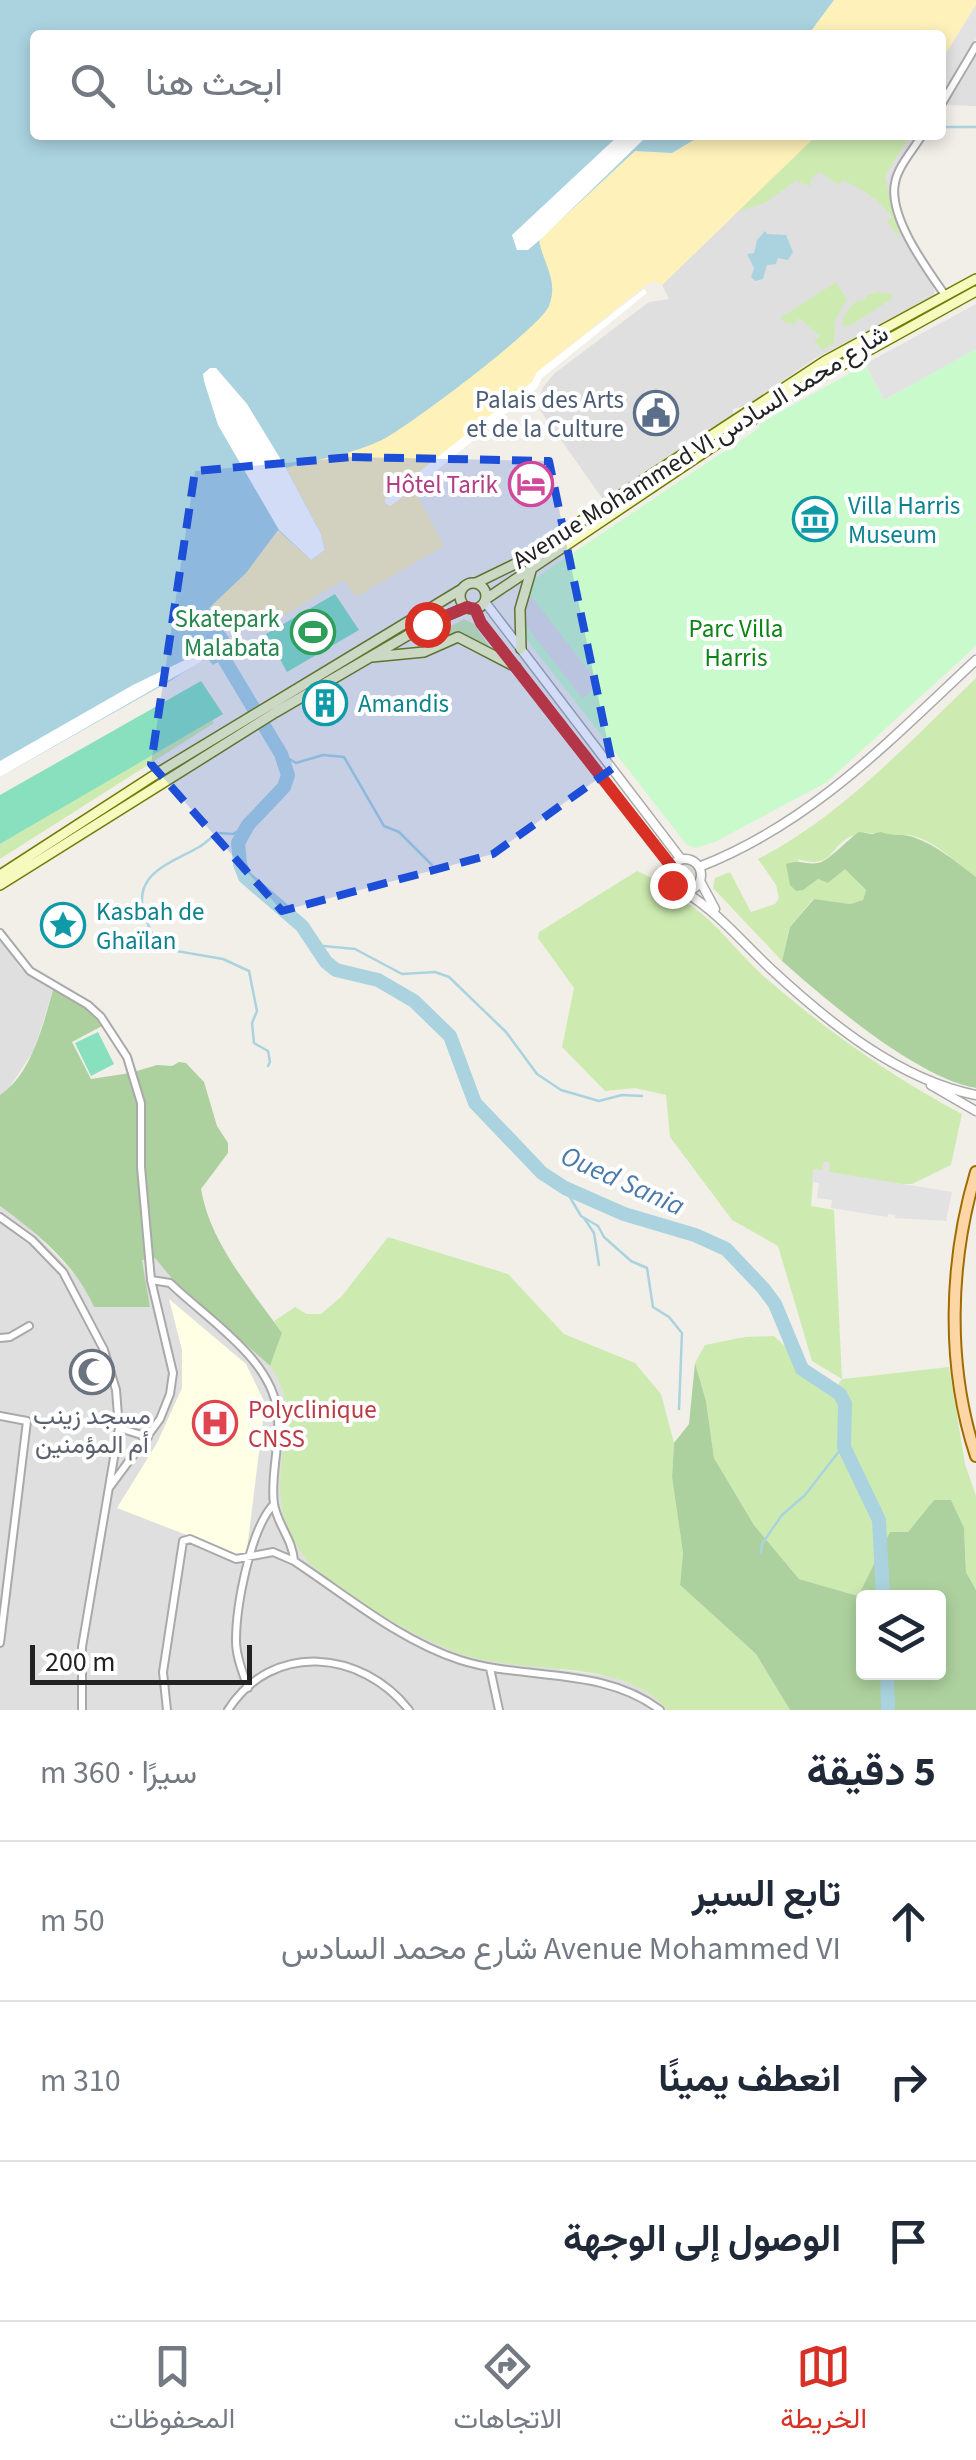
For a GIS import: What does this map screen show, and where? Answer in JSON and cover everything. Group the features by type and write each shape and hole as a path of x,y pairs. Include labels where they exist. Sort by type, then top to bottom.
{"main road":[{"name":"Avenue Mohammed VI شارع محمد السادس","path":"476,583 517,563 809,372 976,279"},
{"name":"Avenue Mohammed VI شارع محمد السادس","path":"486,600 533,564 798,390 976,290"},
{"path":"521,649 520,609 533,564"},
{"path":"0,885 245,726 273,708 462,589 468,584 476,583 486,590 486,600 427,624 273,708"},
{"path":"462,589 461,601 471,608"},
{"path":"365,659 424,652 458,637 516,667"},
{"path":"0,875 245,726"},
{"path":"976,1172 960,1252 955,1309 960,1382 976,1456"}],"street":[{"path":"946,96 976,46"},
{"path":"919,140 897,177 895,190 911,244 946,296"},
{"path":"486,600 681,859"},
{"path":"471,608 671,866 670,882 674,888 720,917 772,970 830,1018 952,1100 976,1111"},
{"path":"699,867 765,838 824,798 976,660"},
{"path":"671,866 681,859 692,860 699,867 700,881 720,917"},
{"path":"685,892 693,890 700,881"},
{"path":"0,933 26,968 101,1017 134,1073 141,1104 141,1167 151,1280 173,1373 166,1406 109,1488"},
{"path":"920,1076 976,1095"},
{"path":"0,1217 32,1240 64,1272 110,1368 116,1390 119,1428 82,1647 82,1710"},
{"path":"151,1280 170,1284 259,1366 270,1384 279,1422 274,1504 253,1540 236,1640 248,1688"},
{"path":"0,1338 30,1326"},
{"path":"0,1416 27,1421 0,1644"},
{"path":"119,1428 148,1437"},
{"path":"274,1504 294,1549 294,1562"},
{"path":"167,1710 163,1672 183,1541 190,1539 236,1559 273,1552 413,1639 458,1659 490,1668 600,1682 640,1696 660,1710"},
{"path":"228,1710 248,1688 278,1669 324,1660 374,1678 395,1693 409,1710"},
{"path":"490,1668 499,1710"}],"highlighted area":[{"path":"352,457 549,461 613,768 493,854 282,911 151,764 195,471"}],"shaded area":[{"path":"976,5 976,38 946,89 946,53"},
{"path":"976,52 976,106 946,105"},
{"path":"812,140 915,140 894,175 893,195 905,240 935,296 814,359 748,405 733,409 733,415 604,501 538,404 543,387 555,373 649,302 669,299 662,285"},
{"path":"976,304 976,349 884,400 865,364"},
{"path":"528,592 600,685 582,698 523,622"},
{"path":"0,938 21,969 54,987 34,1050 7,1091 0,1095"},
{"path":"824,1161 830,1163 829,1172 952,1192 946,1221 831,1208 832,1200 817,1198 819,1183 812,1182 813,1169 822,1170"},
{"path":"0,1206 62,1261 85,1286 94,1307 149,1307 142,1259 155,1257 174,1281 270,1366 279,1377 286,1403 282,1485 308,1562 319,1571 391,1621 563,1670 613,1677 639,1687 667,1710 0,1710"},
{"name":"Polyclinique CNSS","path":"169,1299 246,1364 265,1403 246,1558 117,1508 157,1443 182,1388 182,1350"}],"green space":[{"path":"812,140 907,140 885,176 900,239 887,221 892,217 876,200 842,180 839,185 820,172 812,177 810,186 796,181 763,204 738,211"},
{"path":"836,282 847,299 835,320 834,343 822,350 814,341 820,336 799,318 795,324 780,318"},
{"path":"892,294 893,298 851,325 843,326 845,314 859,299 862,302 865,296"},
{"name":"Parc Villa Harris","path":"976,349 976,646 827,782 715,842 695,848 687,845 524,636 528,592 534,579 759,428 760,423 865,365 884,400"},
{"name":"Skatepark Malabata","path":"335,594 359,630 287,672 266,634"},
{"path":"464,619 474,624 491,649 459,634 425,649 406,652"},
{"path":"976,678 976,877 936,847 910,835 862,833 847,838 826,859 798,859 808,884 818,879 828,883 845,868 866,890 863,900 850,904 813,899 790,927 782,961 713,888 715,878 730,872 751,912 775,904 779,898 776,885 758,859 789,842 846,800"},
{"path":"201,681 223,714 0,844 0,795"},
{"path":"212,720 214,723 0,859 0,844"},
{"path":"859,832 922,840 976,877 976,1088 927,1070 901,1054 782,961 790,927 814,899 850,904 863,900 866,890 845,869 828,883 818,879 796,891 790,885 786,864 822,862"},
{"path":"637,871 656,880 669,900 696,909 767,979 837,1035 910,1085 962,1114 951,1165 912,1184 888,1184 814,1169 811,1206 834,1210 842,1379 812,1361 778,1246 732,1220 670,1137 666,1095 635,1088 605,1091 562,1047 574,988 538,938 539,932"},
{"path":"54,987 87,1008 102,1026 72,1042 91,1079 179,1062 186,1063 204,1082 217,1126 228,1143 228,1153 201,1189 222,1247 282,1333 270,1366 174,1281 155,1258 142,1260 150,1307 94,1307 66,1264 0,1206 0,1095 29,1061"},
{"path":"98,1032 114,1064 91,1076 75,1043"},
{"path":"388,1237 508,1274 564,1334 635,1363 661,1394 674,1443 672,1477 683,1553 680,1585 756,1654 790,1710 667,1710 648,1693 598,1674 483,1660 458,1653 379,1614 308,1562 287,1526 280,1494 286,1419 280,1383 270,1366 282,1333 274,1321 295,1307 307,1314 321,1314 342,1296"},
{"path":"774,1336 789,1350 796,1369 831,1396 842,1379 949,1367 965,1464 976,1496 976,1590 966,1572 964,1528 934,1500 908,1532 890,1533 856,1595 799,1579 754,1525 714,1458 706,1401 695,1363 705,1345"},
{"path":"695,1363 706,1401 714,1458 754,1525 799,1579 856,1595 856,1680 946,1680 946,1590 861,1590 890,1532 908,1532 934,1500 951,1500 964,1528 966,1572 976,1590 976,1710 790,1710 756,1654 680,1585 683,1553 672,1477 674,1443 689,1424"}],"sand":[{"path":"834,0 976,0 946,53 946,30 812,30"},
{"path":"694,140 812,140 662,285 653,281 646,285 537,372 532,382 390,506 414,489 444,546 356,597 343,580 256,633 239,619 230,624 215,618 209,609 245,573 279,530 294,547 321,534 286,468 381,440 438,402 530,327 539,240 635,151 672,153"}],"water":[{"path":"0,0 834,0 812,30 30,30 30,140 694,140 672,153 635,151 539,240 551,280 549,306 499,355 382,440 286,468 321,534 325,550 311,560 278,530 246,573 209,608 237,650 213,665 206,657 0,777"},
{"path":"765,231 786,235 793,252 788,260 778,258 776,264 767,265 763,279 755,281 747,254 754,253 757,240"}],"pier":[{"path":"614,140 643,140 528,250 517,250 512,235"},
{"path":"644,289 647,293 542,378 537,388 414,489 390,506 385,503 385,499 532,382 537,372"},
{"path":"216,368 247,404 321,534 325,550 311,560 279,530 218,425 203,374"},
{"path":"193,647 206,656 199,663 0,777 0,761 133,685 191,657"}],"waterway":[{"path":"946,127 976,127"},
{"name":"Oued Sania","path":"224,659 281,754 288,775 284,787 248,825 238,843 245,877 302,926 326,962 336,970 378,980 414,1001 450,1036 475,1103 542,1173 565,1188 624,1214 695,1235 726,1249 763,1288 775,1304 802,1369 840,1394 845,1404 844,1447 879,1520 883,1590"},
{"path":"281,754 296,763 323,755 344,757 384,826 399,832 432,865"},
{"path":"248,825 233,834 218,833 163,866 146,883 143,907 153,935 165,949 223,959 249,971 257,1011 252,1023 254,1043 268,1051 268,1066"},
{"path":"313,945 355,949 402,974 435,972 449,977 506,1032 537,1074 561,1090 599,1101 622,1095 642,1096"},
{"path":"564,1187 581,1216 598,1226 604,1237 631,1261 647,1268 653,1307 669,1317 682,1333 679,1409"},
{"path":"584,1218 594,1233 599,1265"},
{"path":"761,1553 762,1544 782,1515 805,1495 844,1445"},
{"name":"Oued Sania","path":"887,1680 888,1710"}],"place":[{"name":"Palais des Arts et de la Culture","path":"656,413"},
{"name":"Hôtel Tarik","path":"531,484"},
{"name":"Villa Harris Museum","path":"815,519"},
{"name":"Skatepark Malabata","path":"313,632"},
{"name":"Amandis","path":"325,703"},
{"name":"Kasbah de Ghaïlan","path":"63,925"},
{"name":"مسجد زينب أم المؤمنين","path":"92,1372"},
{"name":"Polyclinique CNSS","path":"215,1423"}],"route":[{"path":"427,624 467,607 475,609 481,623 671,866 668,878 672,885"}]}
